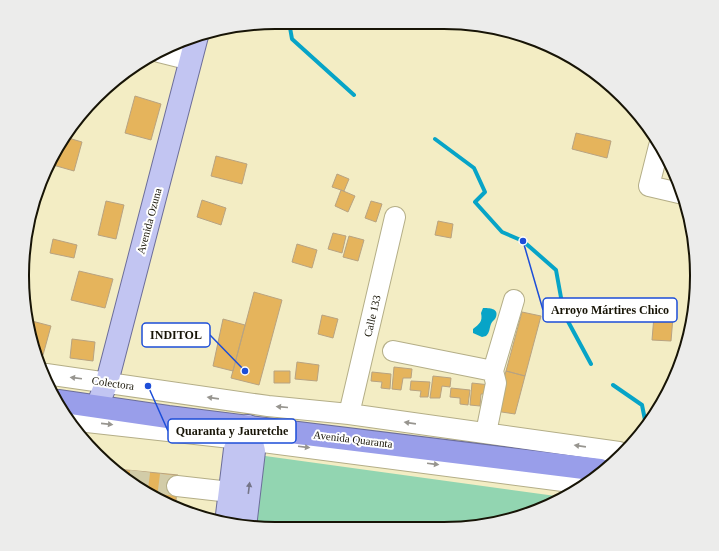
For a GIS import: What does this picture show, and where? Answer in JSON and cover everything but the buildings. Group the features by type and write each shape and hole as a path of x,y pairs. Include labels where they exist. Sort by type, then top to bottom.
{"highway":[{"name":"Avenida Quaranta","path":"64,402 168,417 246,435 596,470"}],"main road":[{"name":"Avenida Ozuna","path":"97,406 107,382 196,42"},
{"path":"227,517 235,449 246,435 254,452 246,520"}],"street":[{"path":"166,54 191,60"},
{"path":"657,153 649,186 675,192"},
{"name":"Calle 133","path":"349,414 395,217"},
{"path":"486,433 496,382 493,371 514,300"},
{"path":"393,351 493,371"},
{"name":"Colectora","path":"50,374 252,403 349,414 616,452"},
{"path":"77,421 246,435 252,403"},
{"path":"337,444 576,482"},
{"path":"177,486 230,492"}],"green space":[{"path":"258,455 555,496 507,514 476,520 444,522 276,522 250,520"}],"water":[{"path":"483,308 493,309 497,314 488,333 486,336 482,337 473,333 473,329 481,321 481,313"}],"waterway":[{"path":"290,29 292,39 354,95"},
{"path":"435,139 474,168 485,192 475,202 502,232 523,241 556,270 564,314 591,364"},
{"path":"613,385 642,405 644,417"}],"tunnel":[{"path":"141,482 177,486"}],"place":[{"name":"Arroyo Mártires Chico","path":"523,241"},
{"name":"INDITOL","path":"245,371"},
{"name":"Quaranta y Jauretche","path":"148,386"}]}
